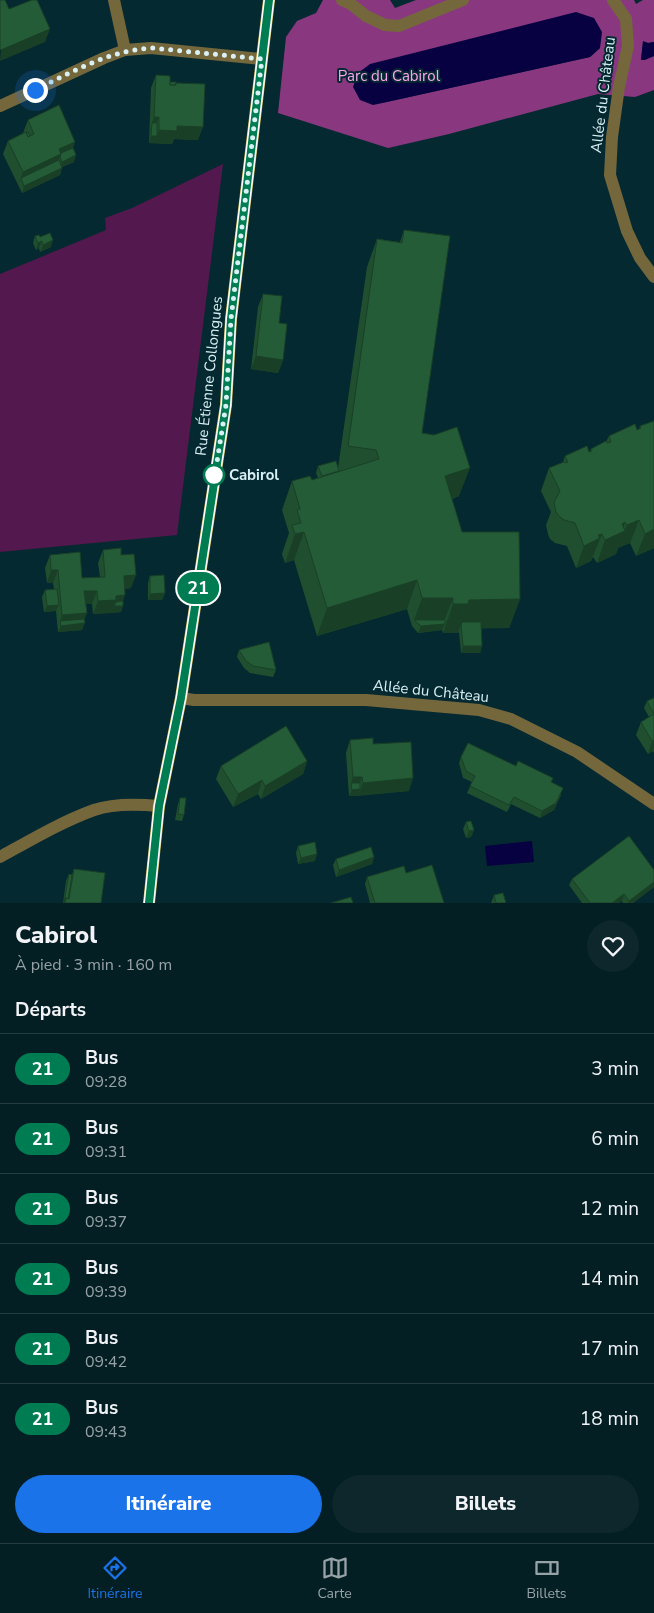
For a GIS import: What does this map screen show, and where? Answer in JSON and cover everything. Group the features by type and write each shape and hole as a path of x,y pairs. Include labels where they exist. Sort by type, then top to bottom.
{"main road":[{"name":"Rue Étienne Collongues","path":"149,903 159,806 181,698 226,405 231,319 269,0"}],"street":[{"path":"114,0 125,50"},
{"path":"342,0 351,4 366,16 385,25 399,26 463,0"},
{"name":"Allée du Château","path":"613,0 626,19 628,46 619,87 612,137 610,175 627,231 640,258 654,277"},
{"path":"0,106 125,50 152,48 262,59"},
{"name":"Allée du Château","path":"181,698 194,700 366,700 479,710 511,719 577,752 654,804"},
{"path":"0,857 60,825 95,809 127,804 159,806"}],"shaded area":[{"path":"576,12 594,18 602,32 600,48 590,57 373,105 360,100 353,87 358,73 370,64"},
{"path":"643,41 648,43 654,42 654,56 641,60"},
{"path":"223,164 177,535 0,552 0,274 106,230 105,218 132,208"},
{"path":"532,841 534,862 487,866 485,846"}],"green space":[{"name":"Parc du Cabirol","path":"323,0 390,0 395,8 416,0 634,0 636,4 643,0 654,0 654,42 643,42 641,60 654,56 654,90 635,97 598,94 449,134 388,148 278,113 286,37 297,21 316,13","holes":["600,48 590,57 373,105"]}],"building":[{"path":"0,0 5,0 9,9 32,0 37,0 50,29 1,50"},
{"path":"156,75 170,76 170,85 176,85 176,83 205,84 203,127 177,126 177,131 159,130 159,117 154,117"},
{"path":"170,82 176,83 175,85 170,85"},
{"path":"59,105 75,142 59,149 61,154 23,172 8,141 26,132 28,137 34,134 28,120"},
{"path":"152,123 157,123 157,136 151,136"},
{"path":"73,148 76,155 62,162 61,153"},
{"path":"59,160 62,168 24,186 21,178"},
{"path":"404,230 450,236 422,433 434,435 457,427 470,468 445,476 462,532 519,532 520,599 469,600 468,604 453,604 453,598 422,598 417,580 327,608 304,532 295,534 292,525 301,523 297,510 300,509 292,481 310,476 312,480 379,459 376,450 348,446 377,239 402,243"},
{"path":"50,233 53,240 43,245 42,241 38,243 35,236 39,235 40,237"},
{"path":"263,294 282,296 279,323 287,324 283,360 256,356"},
{"path":"654,421 654,529 645,534 639,520 627,525 625,522 622,524 625,531 605,540 602,534 598,535 600,538 584,546 575,523 564,520 556,512 554,502 560,491 549,468 568,462 565,456 587,446 589,452 606,441 607,443 611,442 609,436 635,424 637,430 641,428 640,426"},
{"path":"336,461 339,471 322,476 318,466"},
{"path":"121,548 121,555 134,554 136,575 124,576 125,595 116,596 116,600 98,601 97,591 84,591 87,613 62,615 58,570 51,570 50,555 80,552 82,578 105,577 103,550"},
{"path":"164,575 165,593 150,594 150,576"},
{"path":"57,589 59,605 47,606 45,590"},
{"path":"123,601 123,606 114,606 116,602"},
{"path":"84,619 85,623 61,626 60,621"},
{"path":"414,620 445,620 445,624 421,626"},
{"path":"462,622 481,622 482,646 463,646"},
{"path":"269,642 276,670 253,666 246,661 239,650"},
{"path":"654,698 654,714 647,701"},
{"path":"654,714 654,740 652,741 641,722"},
{"path":"286,726 307,761 265,786 262,780 238,794 221,766"},
{"path":"373,738 373,744 411,742 413,778 363,783 362,777 353,777 350,740"},
{"path":"468,743 516,766 518,761 553,778 551,782 563,788 556,803 542,811 514,797 509,805 470,786 475,776 466,771 461,757"},
{"path":"351,783 360,783 360,789 352,790"},
{"path":"180,798 186,798 184,815 178,814"},
{"path":"471,821 474,830 469,831 466,822"},
{"path":"629,836 654,870 654,882 629,901 624,894 612,903 590,903 572,879"},
{"path":"315,842 317,854 301,858 298,846"},
{"path":"371,847 374,857 339,870 336,859"},
{"path":"432,865 444,903 375,903 367,877 404,866 406,873"},
{"path":"74,869 105,873 101,903 65,903 66,898 69,899"},
{"path":"69,874 72,875 68,899 66,898 64,903"},
{"path":"503,893 506,903 496,903 494,895"},
{"path":"351,897 353,903 331,903"}],"bus line":[{"name":"21","path":"149,903 159,806 181,698 226,405 231,319 269,0"}],"place":[{"name":"Cabirol","path":"214,475"}],"route":[{"path":"35,90 104,58 125,50 139,48 262,59 231,319 226,405 214,481 214,475"}]}
